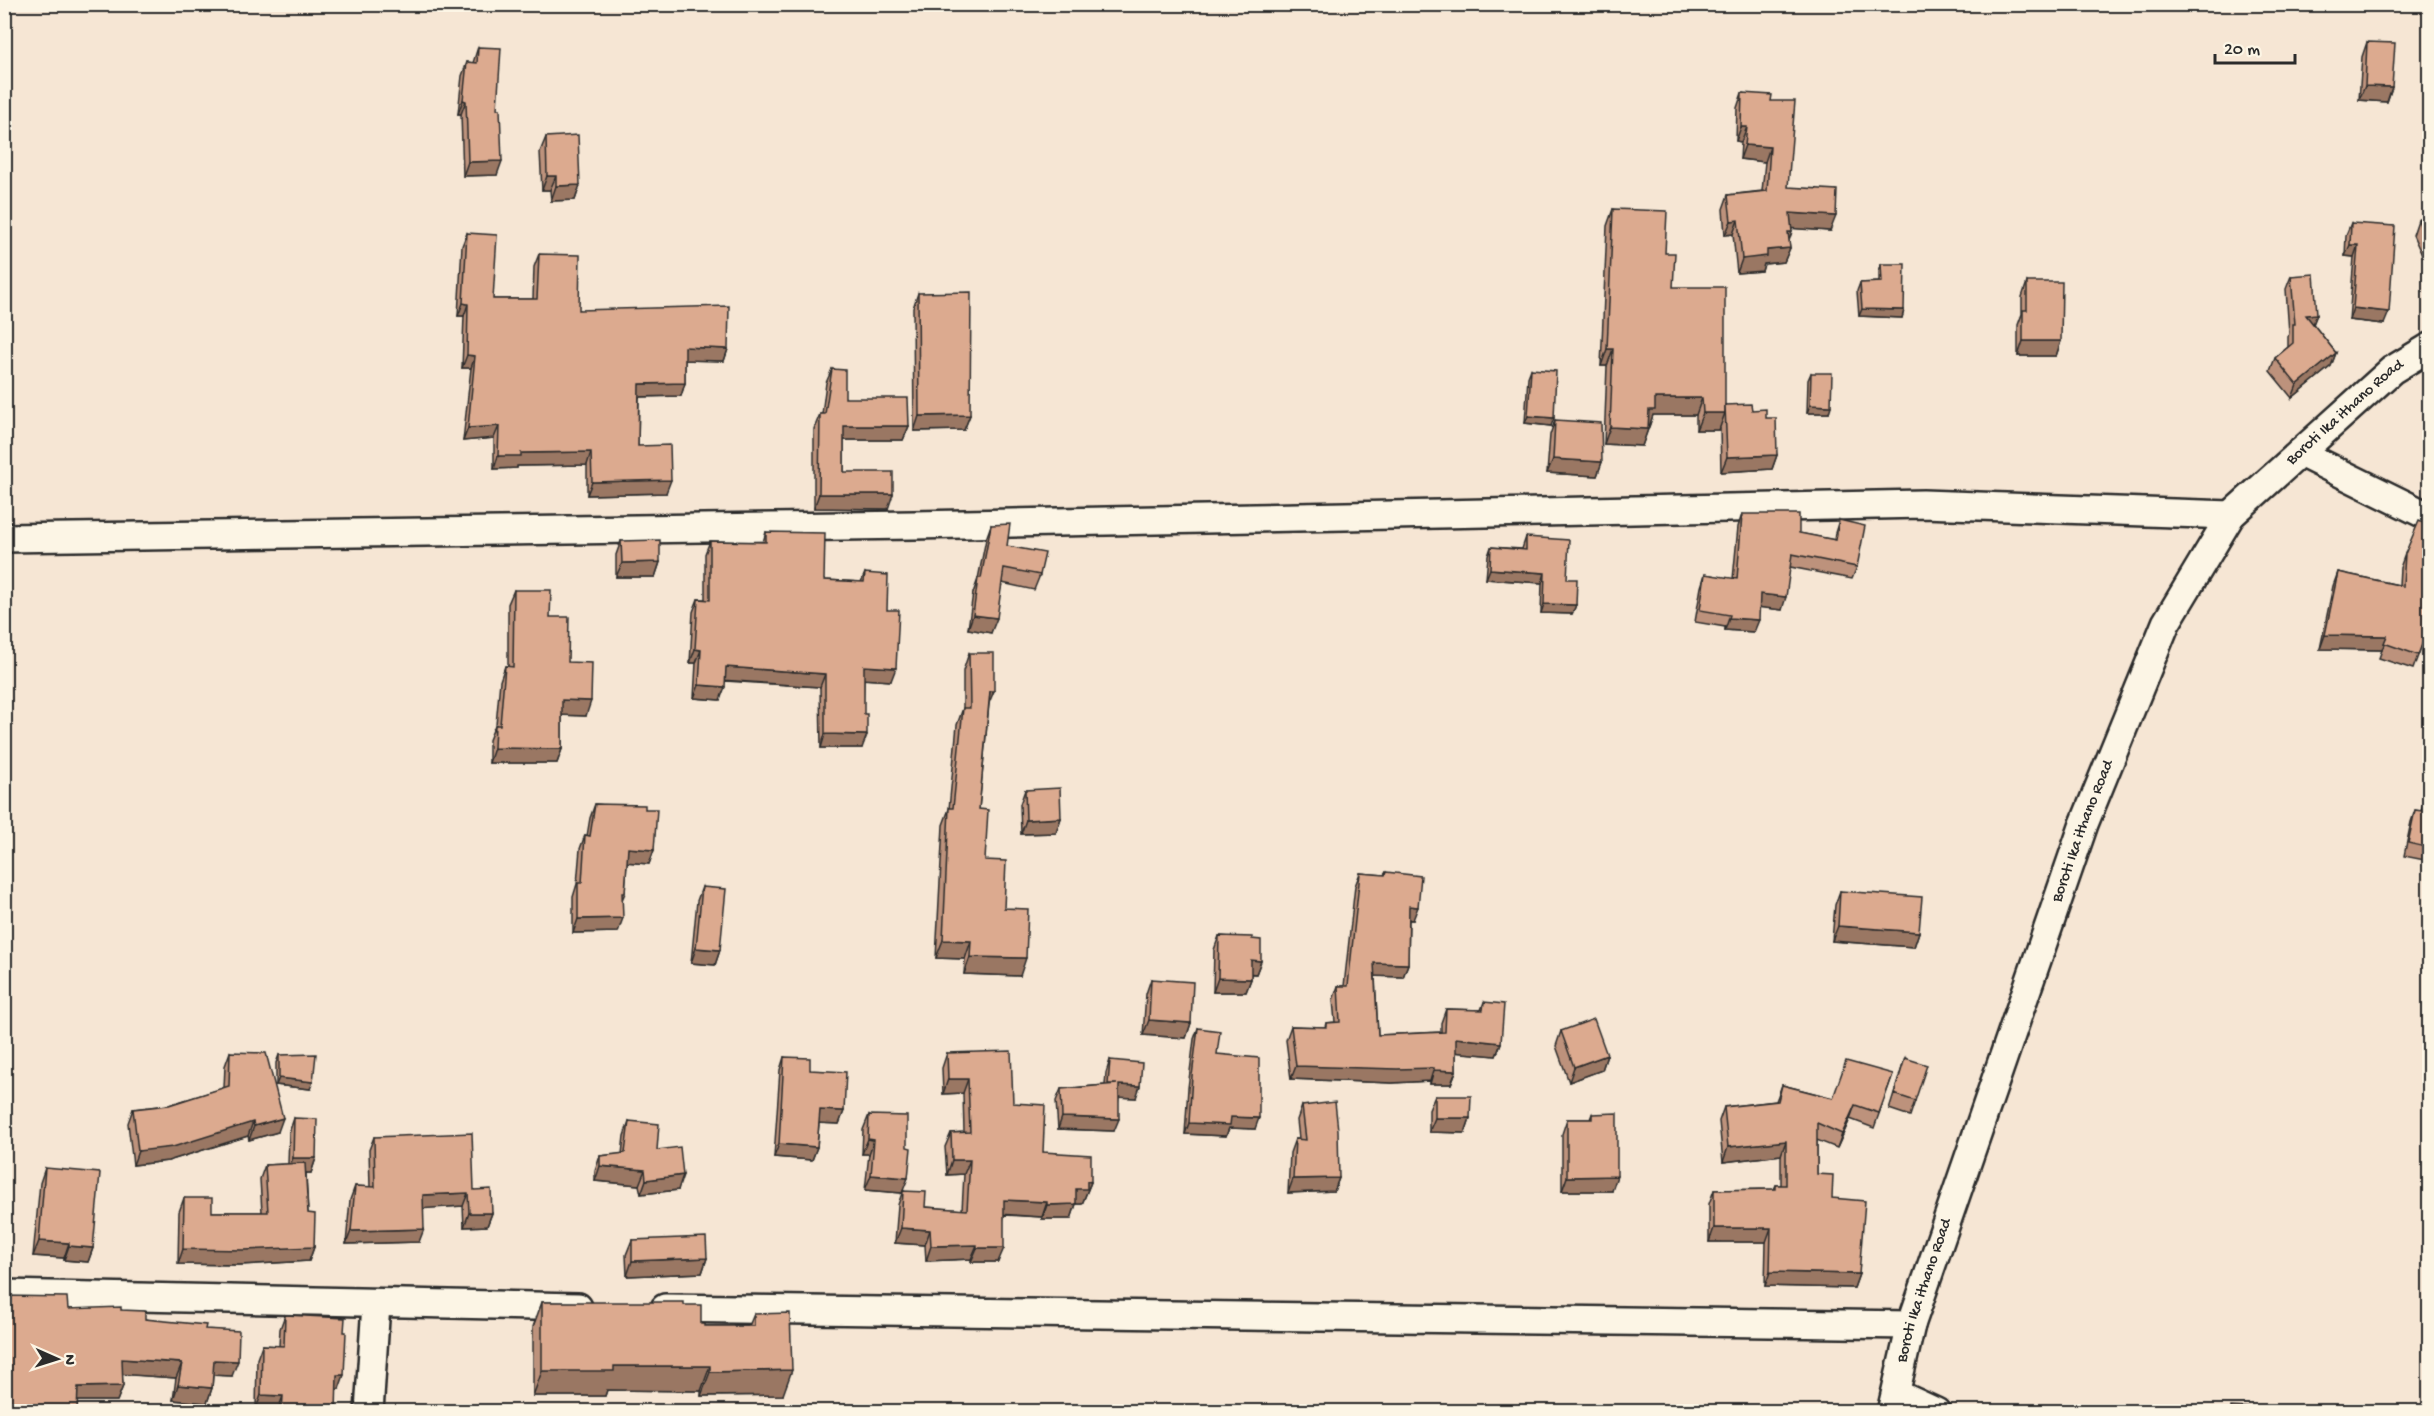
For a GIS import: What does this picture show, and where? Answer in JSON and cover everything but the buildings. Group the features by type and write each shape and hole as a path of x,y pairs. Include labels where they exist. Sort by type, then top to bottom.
{"street":[{"name":"Boroti Ika ithano Road","path":"1894,1403 1911,1325 2084,824 2166,623 2231,515 2392,370 2430,347"},
{"path":"2300,453 2430,517"},
{"path":"4,538 914,525 1923,504 2231,515"},
{"path":"4,1294 376,1304 604,1307"},
{"path":"369,1412 376,1304"},
{"path":"640,1308 1911,1325"},
{"path":"1894,1403 1936,1412"}]}
